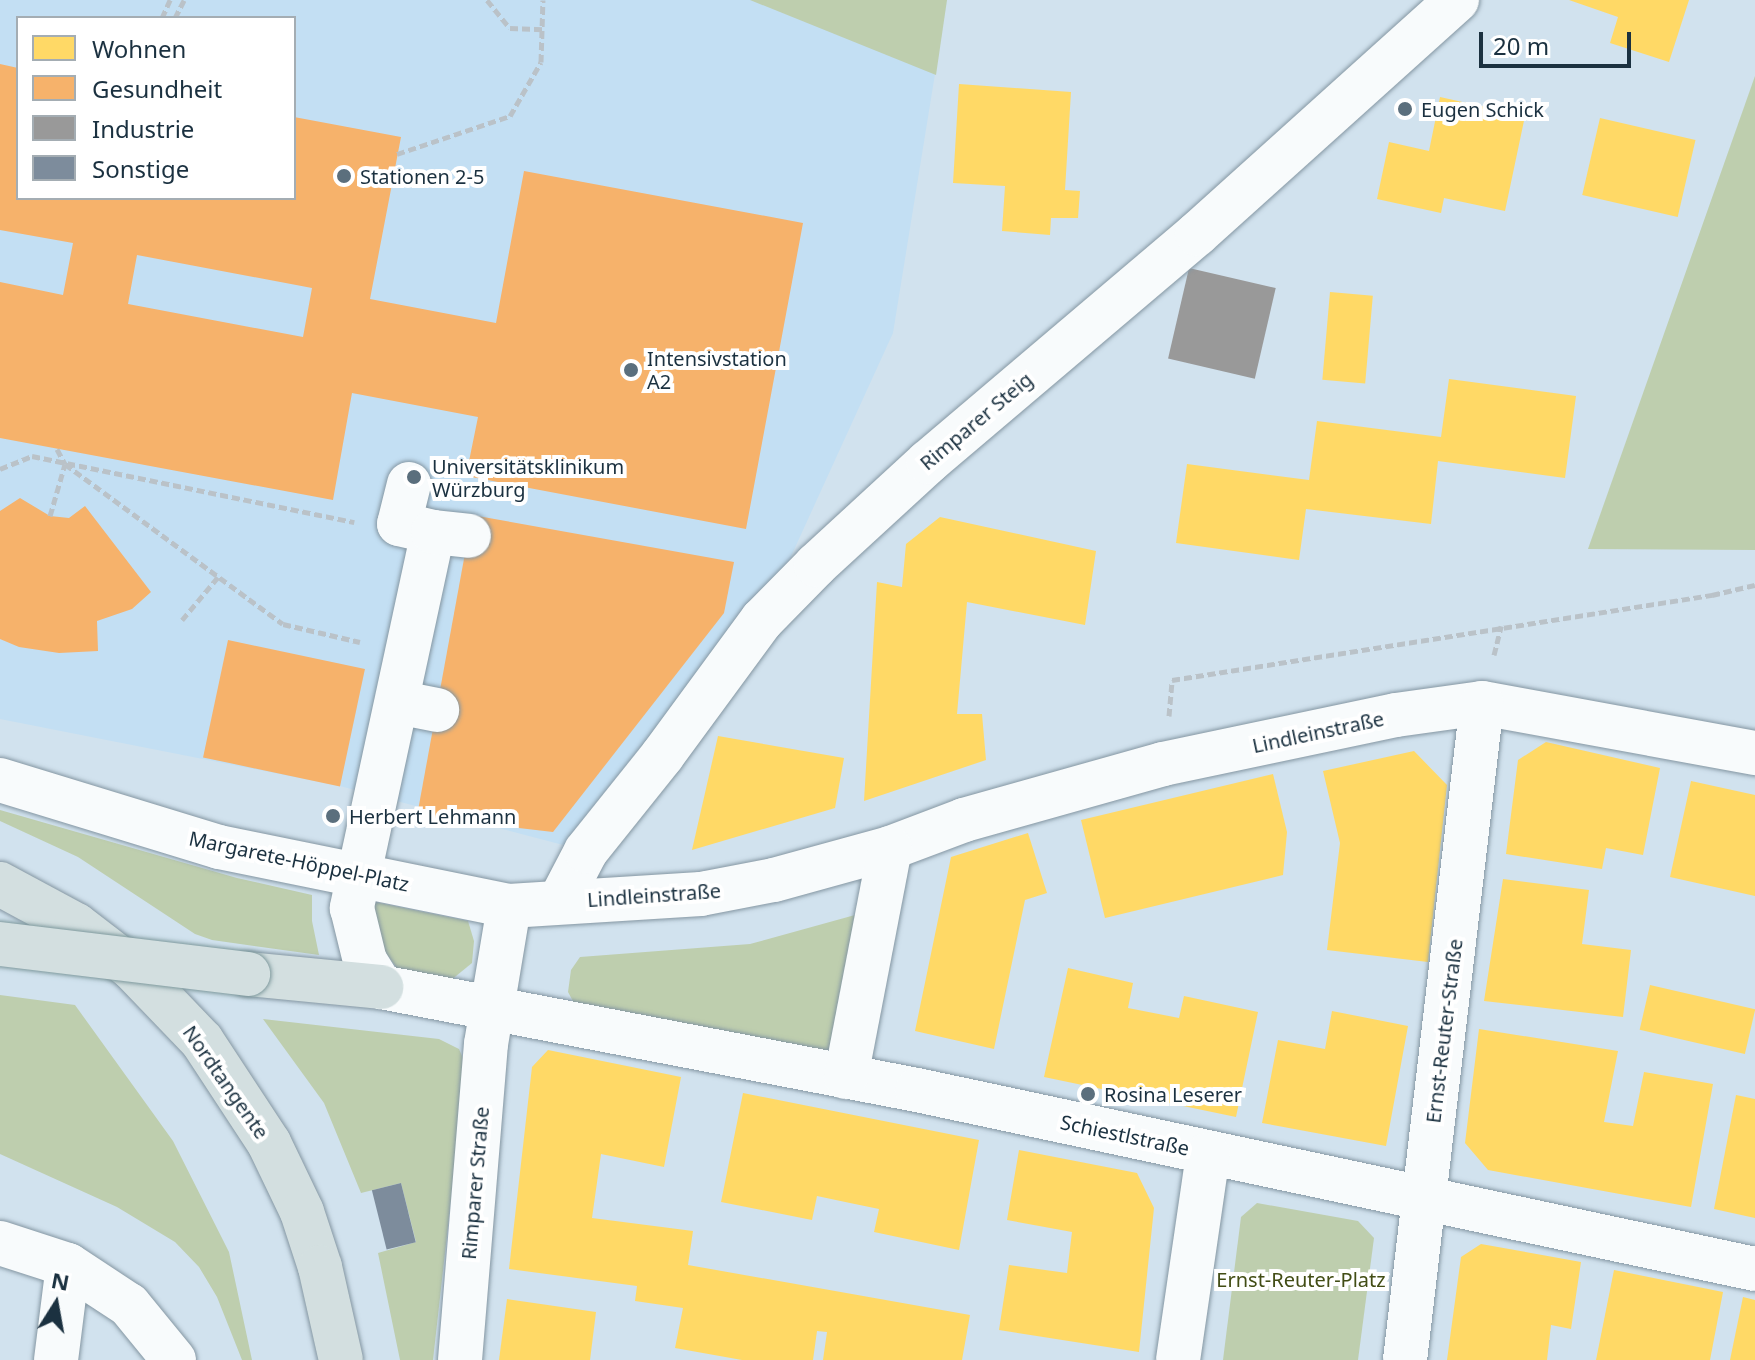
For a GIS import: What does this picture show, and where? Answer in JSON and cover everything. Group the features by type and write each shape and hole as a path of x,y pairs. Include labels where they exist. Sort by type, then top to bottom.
{"main road":[{"name":"Nordtangente","path":"0,884 76,925 121,959 202,1041 269,1143 302,1212 320,1267 341,1360"},
{"path":"0,944 381,987"}],"street":[{"name":"Rimparer Steig","path":"560,901 586,851 662,756 762,620 816,565 928,462 1197,234 1457,0"},
{"path":"409,484 399,524 451,534 417,706 359,875 352,908 355,930 365,961 381,987 493,1006"},
{"name":"Lindleinstraße","path":"509,906 560,901 635,901 701,894 774,880 890,848 964,820 1163,764 1396,715 1482,703 1755,753"},
{"name":"Ernst-Reuter-Straße","path":"1405,1360 1482,703"},
{"name":"Margarete-Höppel-Platz","path":"0,780 219,847 509,906"},
{"path":"846,1077 890,848"},
{"name":"Rimparer Straße","path":"460,1360 486,1044 509,906"},
{"name":"Schiestlstraße","path":"493,1006 846,1077 1755,1269"},
{"path":"1178,1360 1208,1154"},
{"path":"0,1243 68,1265 129,1305 174,1360"},
{"path":"56,1360 68,1265"}],"path":[{"path":"487,0 510,28 543,29"},
{"path":"397,154 510,116 541,62 543,0"},
{"path":"57,449 65,464 283,624 369,644"},
{"path":"0,469 32,456 356,522"},
{"path":"50,516 65,464"},
{"path":"182,620 218,577"},
{"path":"1163,764 1172,680 1712,595 1755,585"}],"shaded area":[{"name":"Universitätsklinikum Würzburg","path":"0,0 947,0 893,333 762,620 586,851 340,786 0,719"}],"green space":[{"path":"750,0 947,0 936,75"},
{"path":"1755,76 1755,550 1588,549"},
{"path":"0,810 237,878 312,895 312,921 319,955 212,940 195,934 78,857 0,821"},
{"path":"370,901 468,921 474,941 472,963 445,985 399,971 375,938"},
{"path":"855,915 834,1057 574,1003 568,992 571,970 580,957 750,944"},
{"path":"0,995 75,1005 173,1141 229,1252 252,1360 242,1360 217,1297 199,1267 175,1242 117,1207 0,1154"},
{"path":"263,1019 439,1039 459,1049 466,1065 433,1360 400,1360 378,1253 416,1242 401,1183 361,1193 324,1103"},
{"name":"Ernst-Reuter-Platz","path":"1257,1203 1358,1221 1374,1238 1358,1360 1223,1360 1241,1217"}],"building: Wohnen":[{"path":"1569,0 1689,0 1669,62 1610,43 1618,17"},
{"path":"959,84 1071,92 1065,190 1080,191 1078,218 1051,218 1050,235 1002,231 1005,186 953,183"},
{"path":"1440,97 1525,116 1505,211 1444,198 1441,213 1377,199 1389,142 1429,151"},
{"path":"1600,118 1695,140 1678,217 1582,195"},
{"path":"1330,292 1373,296 1365,383 1322,380"},
{"path":"1449,379 1576,396 1565,478 1438,461 1431,524 1306,509 1299,560 1176,543 1187,464 1309,480 1317,421 1441,437"},
{"path":"940,517 1096,551 1085,625 967,602 957,714 982,714 986,760 864,801 877,582 902,587 906,544"},
{"path":"718,736 844,758 835,808 692,850"},
{"path":"1546,742 1660,768 1643,855 1606,848 1602,869 1506,854 1518,760"},
{"path":"1414,751 1447,785 1428,962 1327,950 1340,843 1323,771"},
{"path":"1273,774 1287,832 1283,875 1105,918 1081,820"},
{"path":"1691,781 1755,795 1755,896 1670,877"},
{"path":"1028,833 1047,893 1025,900 994,1049 915,1031 951,857"},
{"path":"1503,879 1589,890 1582,944 1631,950 1623,1017 1484,1001"},
{"path":"1068,968 1133,983 1128,1008 1179,1018 1184,996 1258,1012 1236,1117 1044,1077"},
{"path":"1650,985 1755,1009 1745,1054 1640,1030"},
{"path":"1332,1011 1408,1026 1386,1146 1262,1123 1278,1040 1325,1049"},
{"path":"1479,1029 1618,1051 1604,1122 1633,1126 1644,1072 1713,1084 1691,1207 1488,1170 1465,1143"},
{"path":"548,1050 681,1077 664,1167 601,1154 592,1218 693,1231 688,1265 970,1315 962,1360 823,1360 827,1332 817,1331 813,1360 742,1360 675,1348 683,1308 635,1301 637,1286 509,1269 532,1067"},
{"path":"743,1093 979,1140 959,1250 874,1232 879,1209 817,1196 812,1220 721,1202"},
{"path":"1736,1095 1755,1099 1755,1218 1714,1209"},
{"path":"1019,1150 1137,1173 1154,1208 1139,1352 999,1330 1009,1265 1067,1273 1072,1232 1007,1220"},
{"path":"1481,1244 1581,1262 1571,1329 1551,1325 1547,1360 1447,1360 1461,1257"},
{"path":"1614,1270 1723,1292 1710,1360 1596,1360"},
{"path":"1743,1297 1755,1300 1755,1360 1730,1360"},
{"path":"507,1299 596,1312 590,1360 499,1360"}],"building: Gesundheit":[{"path":"0,64 16,68 16,200 296,200 296,117 401,137 370,299 496,323 524,171 803,223 746,529 466,476 478,417 352,393 333,500 0,438 0,282 63,295 73,243 0,230","holes":["137,255 312,288 303,337 128,304"]},
{"path":"20,498 50,516 69,518 85,506 151,592 132,609 97,621 98,651 59,653 19,647 0,639 0,511"},
{"path":"472,515 734,562 724,613 553,832 417,816"},
{"path":"228,640 365,669 340,786 203,757"}],"building: Industrie":[{"path":"1189,268 1276,288 1255,379 1168,359"}],"building: Sonstige":[{"path":"401,1183 416,1242 387,1249 372,1190"}],"place":[{"name":"Eugen Schick","path":"1405,109"},
{"name":"Stationen 2-5","path":"344,176"},
{"name":"Intensivstation A2","path":"631,370"},
{"name":"Universitätsklinikum Würzburg","path":"414,477"},
{"name":"Herbert Lehmann","path":"333,816"},
{"name":"Rosina Leserer","path":"1088,1094"}]}
